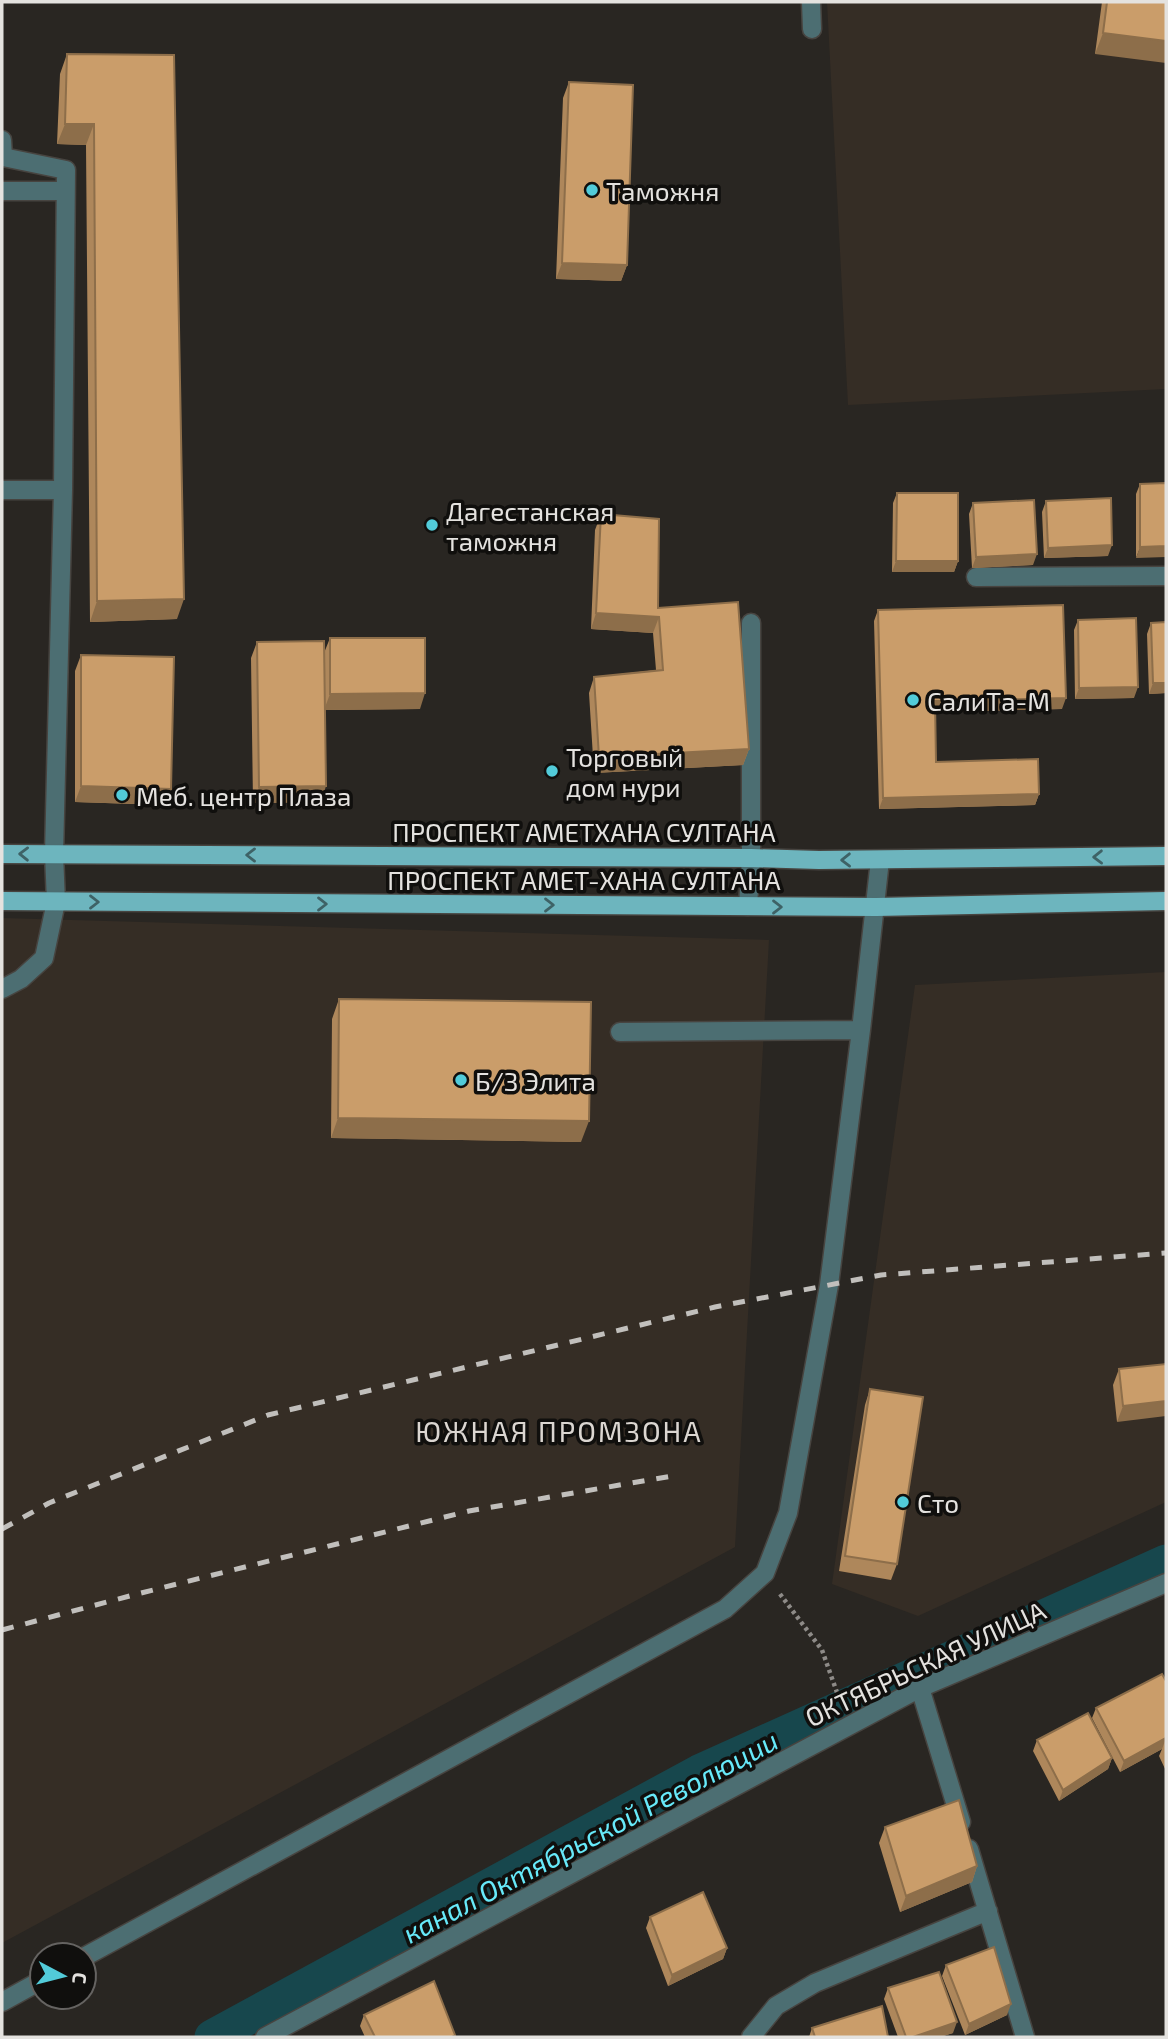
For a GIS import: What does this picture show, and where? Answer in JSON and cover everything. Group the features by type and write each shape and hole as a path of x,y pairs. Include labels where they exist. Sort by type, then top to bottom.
{"main road":[{"name":"ПРОСПЕКТ АМЕТХАНА СУЛТАНА","path":"2,854 880,860 1166,856"},
{"name":"ПРОСПЕКТ АМЕТ-ХАНА СУЛТАНА","path":"2,901 876,907 1166,901"}],"street":[{"path":"811,2 813,29"},
{"path":"2,140 3,157 66,170 63,490 54,854 56,902 44,958 21,979 2,989"},
{"path":"2,191 65,191"},
{"path":"2,490 63,490"},
{"path":"976,576 1166,576"},
{"path":"748,906 751,858 751,623"},
{"path":"98,1949 726,1609 765,1573 788,1513 829,1285 880,860"},
{"path":"620,1032 861,1030"},
{"name":"ОКТЯБРЬСКАЯ УЛИЦА","path":"265,2037 920,1688 1166,1583"},
{"path":"920,1688 1025,2037"},
{"path":"751,2037 776,2006 815,1983 988,1911"},
{"path":"2,2002 28,1988"}],"path":[{"path":"765,1573 822,1650 849,1725"}],"shaded area":[{"path":"827,2 1166,2 1166,389 848,405"},
{"path":"2,918 769,940 735,1547 2,1943"},
{"path":"1166,972 1166,1502 918,1616 832,1584 915,985"}],"building":[{"path":"1107,2 1166,2 1166,41 1103,33"},
{"path":"67,54 174,55 184,599 97,601 94,124 65,124"},
{"name":"Таможня","path":"569,82 633,85 627,265 562,263"},
{"path":"1166,483 1166,546 1140,547 1140,484"},
{"path":"897,493 958,493 958,561 896,561"},
{"path":"1111,498 1112,545 1048,548 1046,501"},
{"path":"1034,500 1037,554 976,557 973,503"},
{"path":"601,514 659,519 658,608 738,602 749,749 599,757 594,677 663,670 659,617 596,613"},
{"path":"1063,605 1066,698 935,701 936,762 1038,759 1039,794 883,798 878,610"},
{"path":"1136,618 1138,687 1079,688 1078,620"},
{"path":"1166,622 1166,683 1153,683 1151,623"},
{"path":"330,638 425,638 425,693 330,694"},
{"path":"324,641 326,786 259,787 257,642"},
{"path":"81,655 174,657 171,789 81,786"},
{"path":"339,999 591,1002 589,1121 338,1118"},
{"path":"1166,1364 1166,1401 1123,1406 1119,1369"},
{"path":"870,1389 923,1397 897,1564 845,1556"},
{"path":"1162,1674 1166,1681 1166,1738 1124,1761 1096,1708"},
{"path":"1088,1713 1112,1758 1063,1790 1037,1740"},
{"path":"959,1800 977,1866 906,1896 885,1827"},
{"path":"703,1892 727,1948 672,1975 650,1917"},
{"path":"994,1947 1011,2004 969,2024 946,1965"},
{"path":"939,1972 957,2022 906,2037 888,1988"},
{"path":"434,1981 455,2035 375,2037 364,2015"},
{"path":"882,2006 888,2037 815,2037 812,2028"}],"waterway":[{"name":"канал Октябрьской Революции","path":"212,2037 699,1772 1166,1562"}],"railway":[{"path":"2,1529 49,1503 268,1415 715,1307 881,1275 1166,1253"},
{"path":"2,1630 469,1511 672,1476"}],"place":[{"name":"Таможня","path":"592,190"},
{"name":"Дагестанская таможня","path":"432,525"},
{"name":"СалиТа-М","path":"913,700"},
{"name":"Торговый дом нури","path":"552,771"},
{"name":"Меб. центр Плаза","path":"122,795"},
{"name":"Б/З Элита","path":"461,1080"},
{"name":"Сто","path":"903,1502"}],"district":[{"name":"ЮЖНАЯ ПРОМЗОНА","path":"559,1431"}]}
